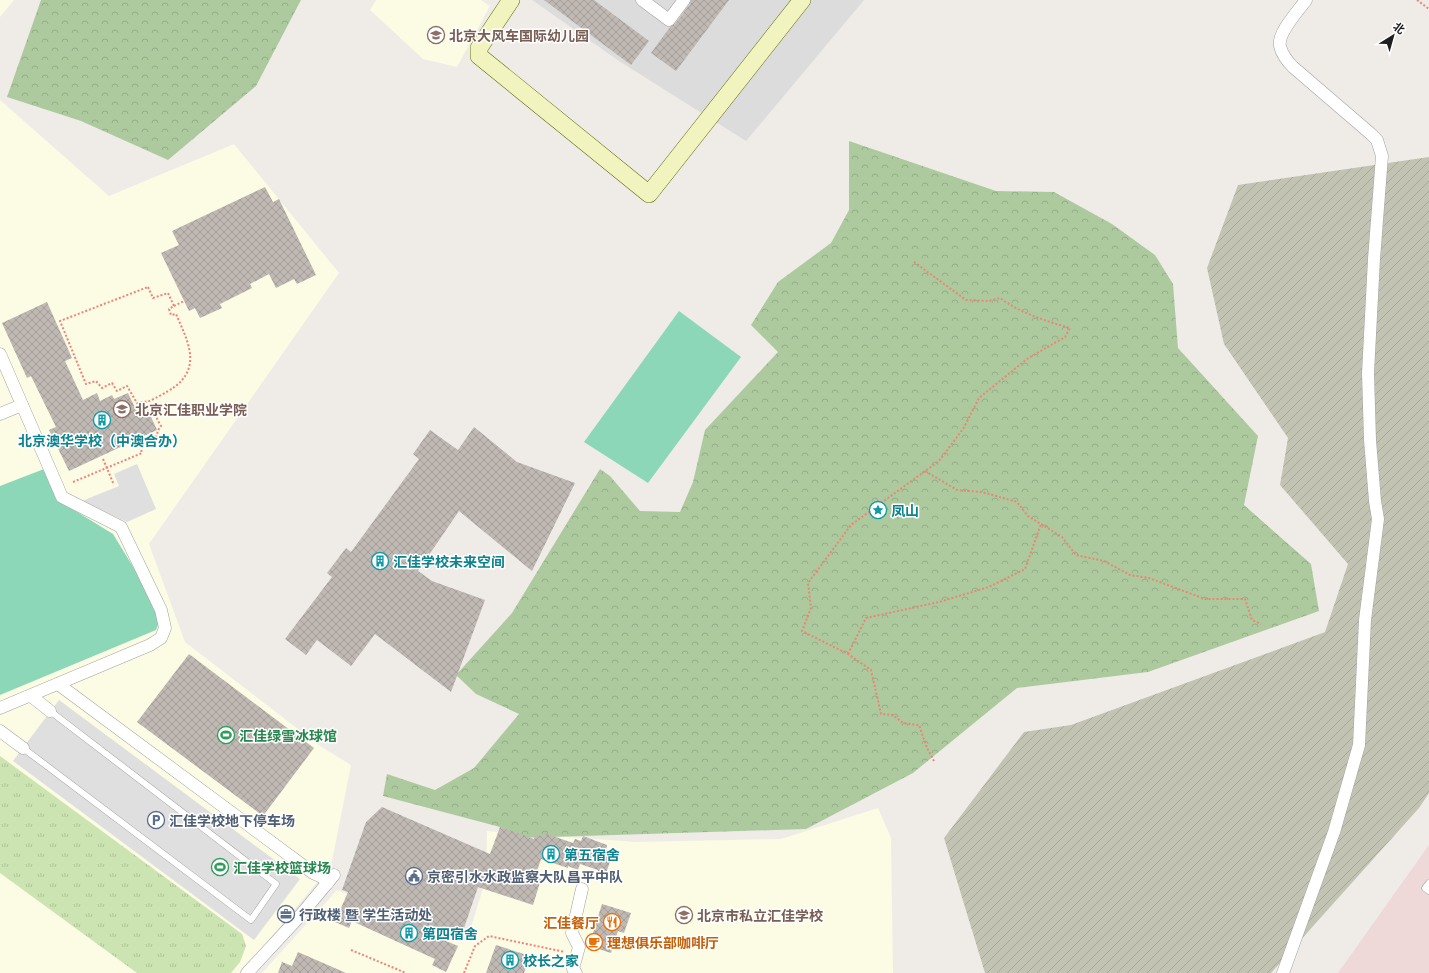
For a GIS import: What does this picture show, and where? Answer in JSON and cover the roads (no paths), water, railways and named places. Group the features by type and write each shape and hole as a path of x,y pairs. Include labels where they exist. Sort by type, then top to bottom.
{"street":[{"path":"511,0 479,48 479,56 649,194 802,0"},
{"path":"642,0 669,20 684,0"},
{"path":"1283,973 1334,832 1359,745 1364,620 1378,519 1370,440 1368,373 1374,259 1382,156 1377,140 1293,67 1283,56 1279,44 1284,29 1306,0"},
{"path":"0,354 62,497 121,527 162,610 165,628 161,638 150,645 0,708"},
{"path":"0,414 22,405"},
{"path":"58,684 313,873 331,879 300,917 247,973"},
{"path":"31,696 50,711"},
{"path":"0,731 23,748"},
{"path":"576,973 574,968 579,948 572,933 582,889"}],"lane":[{"path":"23,748 251,920 276,884 50,711"},
{"path":"1429,883 1426,888 1429,891"}],"place":[{"name":"北京大风车国际幼儿园","path":"436,35"},
{"name":"北京汇佳职业学院","path":"122,409"},
{"name":"北京澳华学校（中澳合办）","path":"102,420"},
{"name":"凤山","path":"878,510"},
{"name":"汇佳学校未来空间","path":"380,561"},
{"name":"汇佳绿雪冰球馆","path":"226,735"},
{"name":"汇佳学校地下停车场","path":"156,820"},
{"name":"第五宿舍","path":"551,854"},
{"name":"汇佳学校篮球场","path":"220,867"},
{"name":"京密引水水政监察大队昌平中队","path":"414,876"},
{"name":"行政楼 暨 学生活动处","path":"286,914"},
{"name":"北京市私立汇佳学校","path":"684,915"},
{"name":"汇佳餐厅","path":"612,922"},
{"name":"第四宿舍","path":"409,933"},
{"name":"理想俱乐部咖啡厅","path":"594,942"},
{"name":"校长之家","path":"510,960"}]}
